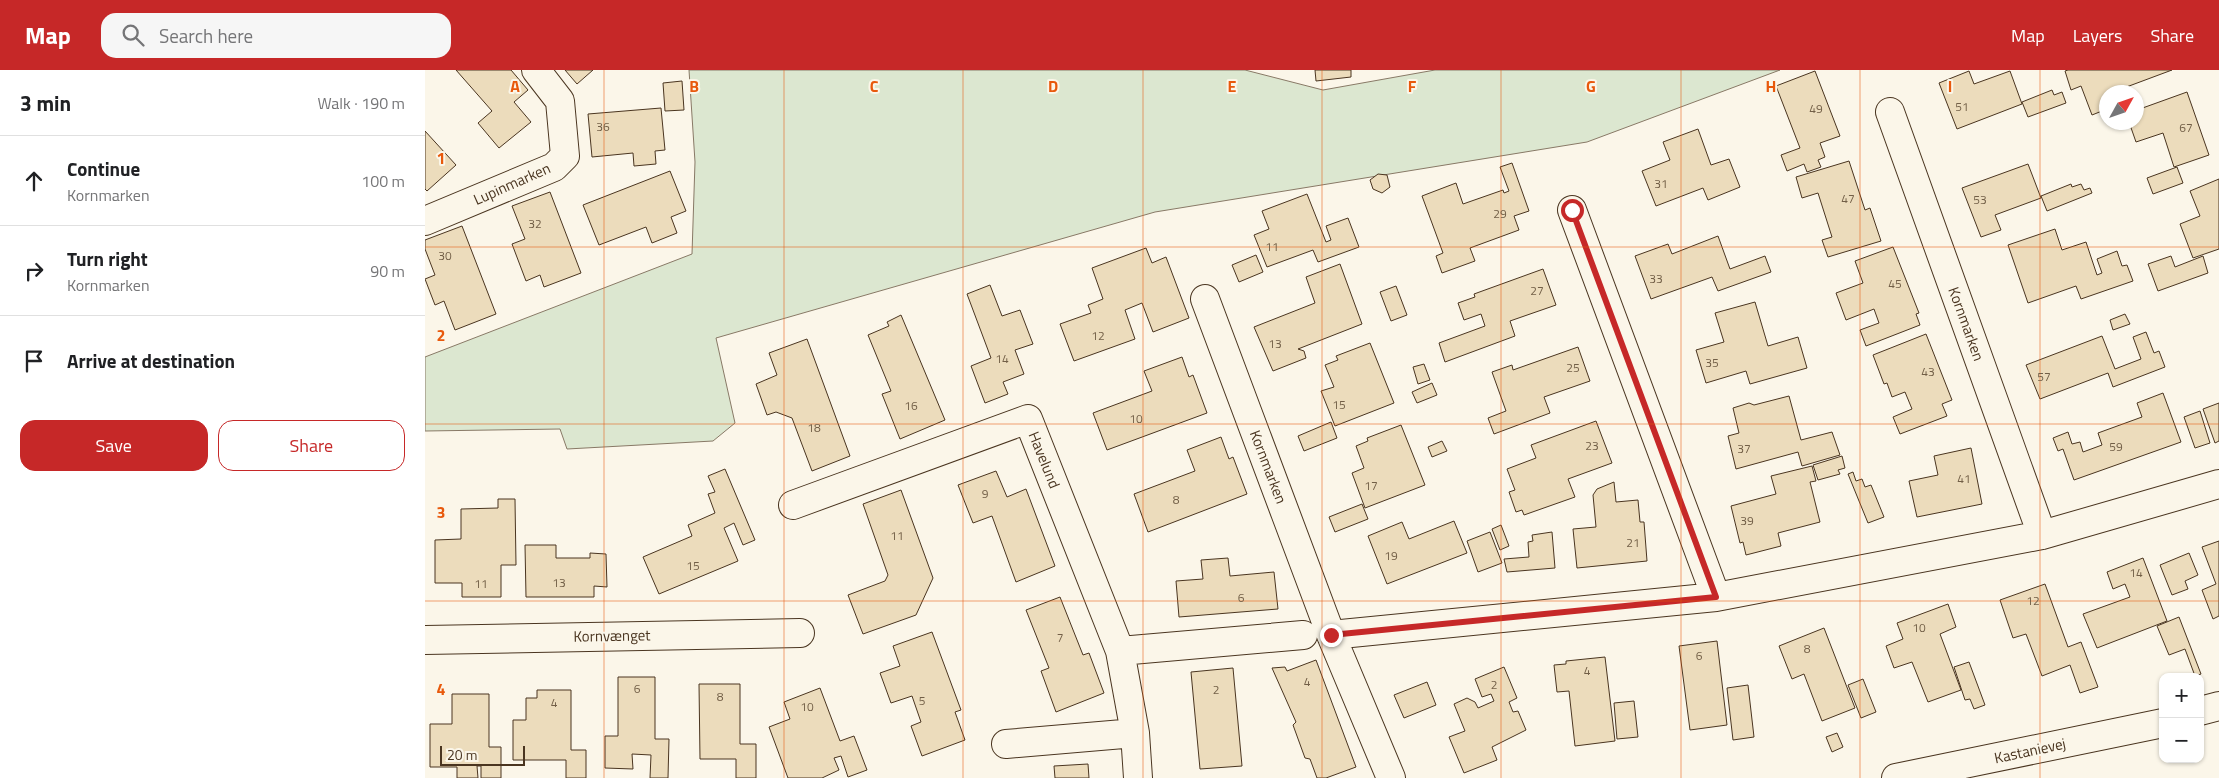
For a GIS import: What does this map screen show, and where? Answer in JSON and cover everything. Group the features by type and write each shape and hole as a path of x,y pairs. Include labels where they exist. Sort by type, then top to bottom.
{"street":[{"name":"Lupinmarken","path":"425,221 554,167 565,156 560,101 536,70"},
{"name":"Kornmarken","path":"1890,112 2042,535"},
{"path":"1572,210 1716,597"},
{"name":"Kornmarken","path":"1205,299 1331,635 1391,778"},
{"name":"Havelund","path":"793,505 1028,419 1120,651 1135,733 1138,778"},
{"path":"1331,635 1716,597 2042,535 2219,484"},
{"name":"Kornvænget","path":"425,640 800,633"},
{"path":"1120,651 1303,635"},
{"path":"2204,710 2219,706"},
{"name":"Kastanievej","path":"1896,778 2159,724"},
{"path":"1006,744 1135,733"}],"green space":[{"path":"689,70 1245,70 1323,90 1435,70 1780,70 1587,142 1155,212 716,338 735,423 713,441 567,449 560,429 425,431 425,357 692,254 695,162"}],"building":[{"path":"456,70 511,70 528,90 514,102 531,122 499,148 478,123 492,111"},
{"path":"565,70 593,70 577,84"},
{"path":"1315,70 1351,70 1351,77 1316,81"},
{"path":"2172,70 2132,85 2099,85 2099,112 2092,115 2081,86 2071,90 2065,71"},
{"path":"1815,71 1840,136 1820,143 1825,157 1818,160 1821,167 1807,172 1804,164 1787,171 1781,155 1800,148 1776,86"},
{"path":"1969,71 1974,84 2010,71 2022,104 1957,129 1939,83"},
{"path":"682,81 684,110 665,111 663,83"},
{"path":"2052,90 2054,95 2062,92 2066,103 2028,117 2022,102"},
{"path":"2187,92 2209,155 2174,167 2163,133 2136,142 2132,130 2144,130 2144,107"},
{"path":"661,108 665,150 655,151 656,164 634,166 633,153 592,157 588,114"},
{"path":"1698,129 1711,165 1729,159 1740,187 1708,200 1703,188 1656,206 1642,171 1670,160 1663,142"},
{"path":"425,131 456,165 427,191 425,189"},
{"path":"1849,161 1865,210 1870,208 1881,241 1828,257 1822,240 1832,237 1818,193 1802,198 1796,177"},
{"path":"1512,163 1529,211 1514,216 1519,230 1470,248 1475,261 1442,273 1436,256 1443,253 1422,196 1456,183 1463,204 1503,190 1504,193 1509,191 1500,167"},
{"path":"2028,164 2041,198 1995,215 2001,230 1981,237 1962,188"},
{"path":"2177,167 2183,183 2153,194 2147,178"},
{"path":"670,171 686,211 671,217 677,233 652,243 646,227 599,245 583,205"},
{"path":"1378,174 1387,175 1390,187 1382,193 1373,189 1370,180"},
{"path":"2219,179 2219,249 2193,258 2180,224 2200,216 2190,191"},
{"path":"2071,184 2072,187 2081,184 2084,190 2090,188 2092,193 2047,211 2041,196"},
{"path":"550,192 581,273 544,287 540,275 526,281 512,244 525,239 512,206"},
{"path":"1307,194 1326,242 1331,240 1326,226 1348,218 1359,247 1318,262 1313,250 1267,267 1254,235 1269,229 1262,211"},
{"path":"462,226 496,314 455,330 444,301 435,305 425,279 435,275 425,249 425,240"},
{"path":"2055,229 2062,250 2086,242 2097,275 2102,273 2097,259 2117,251 2122,266 2127,265 2133,281 2081,299 2076,286 2028,303 2008,245"},
{"path":"1718,236 1730,269 1765,256 1771,272 1718,291 1712,277 1651,299 1635,256 1668,244 1672,254"},
{"path":"1893,247 1919,313 1916,314 1920,325 1866,346 1860,330 1879,323 1874,309 1846,320 1836,293 1863,283 1855,261"},
{"path":"1146,248 1152,263 1166,257 1189,318 1153,332 1142,303 1125,310 1135,339 1074,361 1060,324 1091,313 1088,305 1103,299 1092,268"},
{"path":"1256,255 1263,272 1239,282 1232,265"},
{"path":"2171,256 2175,267 2203,256 2208,273 2158,291 2148,264"},
{"path":"1340,264 1362,324 1298,349 1304,351 1306,358 1273,371 1254,327 1315,303 1306,277"},
{"path":"1543,269 1556,305 1510,321 1515,336 1445,362 1439,343 1485,326 1481,314 1464,320 1458,303 1475,297 1474,294"},
{"path":"990,285 1002,316 1020,310 1033,344 1015,350 1024,374 1003,382 1008,394 985,403 971,366 991,358 967,294"},
{"path":"1396,286 1407,315 1391,321 1380,292"},
{"path":"1755,302 1768,346 1798,337 1807,368 1750,384 1746,371 1706,383 1696,350 1724,342 1715,313"},
{"path":"2125,314 2130,324 2113,330 2110,320"},
{"path":"901,315 945,420 900,439 882,394 891,391 868,335 889,326 887,322"},
{"path":"2146,332 2154,353 2159,351 2165,367 2113,387 2108,373 2040,399 2026,365 2102,336 2115,369 2141,359 2133,337"},
{"path":"1926,334 1952,400 1942,404 1947,416 1900,434 1893,417 1912,409 1905,392 1892,397 1887,383 1884,384 1873,355"},
{"path":"807,339 850,456 812,471 792,418 776,412 767,415 756,384 777,375 769,353"},
{"path":"1370,343 1394,403 1335,426 1321,391 1334,387 1325,365 1338,360 1336,356"},
{"path":"1578,347 1590,381 1544,397 1550,413 1494,434 1488,418 1506,411 1492,372 1512,365 1513,370"},
{"path":"1182,357 1189,377 1193,375 1207,413 1107,450 1093,413 1152,391 1144,371"},
{"path":"1424,364 1430,380 1418,384 1413,367"},
{"path":"1432,383 1437,395 1417,403 1412,392"},
{"path":"2163,393 2181,442 2074,480 2063,449 2058,451 2053,438 2068,432 2072,444 2080,442 2083,452 2102,445 2098,433 2142,417 2137,403"},
{"path":"1789,396 1801,440 1832,432 1840,455 1802,466 1798,452 1736,469 1728,436 1739,433 1733,408 1749,403 1754,405"},
{"path":"2219,403 2219,441 2215,443 2203,409"},
{"path":"2200,411 2210,443 2195,448 2184,417"},
{"path":"1596,421 1612,463 1568,479 1575,497 1524,515 1522,510 1516,512 1509,492 1515,490 1507,469 1536,458 1531,445"},
{"path":"1331,422 1337,438 1304,451 1298,436"},
{"path":"1401,425 1425,485 1365,508 1352,473 1364,468 1356,446 1368,441 1367,438"},
{"path":"1221,437 1229,459 1233,457 1247,494 1148,532 1134,494 1195,471 1187,450"},
{"path":"1442,441 1447,451 1432,457 1428,447"},
{"path":"1971,448 1982,504 1917,517 1909,481 1938,475 1934,456"},
{"path":"1842,456 1845,468 1838,470 1840,474 1818,480 1813,465"},
{"path":"1812,466 1816,481 1810,482 1820,522 1778,533 1781,546 1746,555 1743,542 1740,543 1731,506 1776,494 1771,476"},
{"path":"725,469 755,540 743,545 734,523 724,528 738,561 659,594 643,557 692,536 688,525 715,513 708,494 715,492 708,476"},
{"path":"996,471 1007,497 1026,489 1055,566 1016,582 992,516 973,523 958,485"},
{"path":"1853,472 1856,481 1862,479 1865,487 1871,485 1884,517 1868,523 1848,474"},
{"path":"1614,482 1616,502 1638,500 1640,522 1644,522 1647,561 1577,568 1573,529 1596,527 1593,495 1597,489"},
{"path":"901,490 933,578 916,615 863,634 848,595 885,581 888,575 863,504"},
{"path":"498,499 515,499 516,565 501,565 501,597 462,597 462,583 435,583 435,540 461,539 461,509 498,508"},
{"path":"1362,504 1368,519 1335,532 1329,517"},
{"path":"1454,521 1467,553 1387,584 1368,536 1402,522 1409,539"},
{"path":"1501,525 1509,546 1500,550 1492,529"},
{"path":"1490,532 1502,563 1478,572 1467,541"},
{"path":"1552,532 1555,568 1507,572 1504,559 1529,557 1528,542 1533,541 1532,535"},
{"path":"2219,541 2219,616 2213,619 2202,590 2216,584 2202,547"},
{"path":"525,545 556,545 556,558 590,558 590,553 606,554 607,587 594,586 594,597 526,597"},
{"path":"2189,553 2198,575 2185,581 2188,589 2172,595 2160,565"},
{"path":"1228,558 1230,576 1274,572 1278,609 1179,617 1176,581 1203,579 1201,560"},
{"path":"2143,558 2167,621 2097,648 2083,614 2130,597 2125,584 2113,589 2107,572"},
{"path":"2045,584 2068,647 2081,642 2098,687 2080,693 2070,665 2042,676 2026,634 2013,638 2000,600"},
{"path":"1060,597 1083,655 1089,653 1104,693 1056,712 1041,671 1049,668 1026,610"},
{"path":"1948,604 1956,627 1940,634 1961,690 1928,702 1912,662 1894,668 1886,646 1903,639 1897,623"},
{"path":"2179,617 2201,673 2194,673 2185,649 2169,655 2157,626"},
{"path":"1824,628 1855,708 1822,721 1804,674 1792,679 1779,646"},
{"path":"932,632 961,710 955,712 965,740 922,756 911,726 921,722 912,696 891,703 880,673 900,666 893,646"},
{"path":"1717,641 1727,725 1690,730 1679,646"},
{"path":"1605,657 1615,741 1575,746 1569,691 1557,692 1554,665 1566,664 1566,661"},
{"path":"1316,660 1356,767 1326,778 1317,778 1310,759 1305,758 1293,725 1296,722 1272,668 1285,667 1287,671"},
{"path":"1969,662 1985,705 1974,709 1970,699 1965,700 1954,667"},
{"path":"1504,667 1517,698 1509,702 1513,712 1518,711 1526,730 1492,747 1497,760 1464,773 1449,737 1465,731 1454,704 1467,698 1475,702 1478,708 1494,701 1491,694 1482,697 1475,679"},
{"path":"1233,668 1242,766 1200,769 1191,672"},
{"path":"618,677 655,677 655,739 669,739 668,778 650,778 651,755 632,754 633,769 605,768 605,736 618,736"},
{"path":"1863,679 1876,712 1861,718 1848,685"},
{"path":"1427,682 1436,705 1404,718 1394,695"},
{"path":"699,684 740,684 740,744 756,744 756,778 736,778 736,759 700,759"},
{"path":"1748,685 1754,737 1733,740 1727,688"},
{"path":"820,688 840,741 854,736 867,770 848,777 841,756 834,758 839,770 822,778 788,778 769,727 790,719 784,702"},
{"path":"537,690 571,690 571,750 586,750 586,778 566,778 566,760 513,760 513,720 526,720 526,698 537,698"},
{"path":"452,694 489,694 489,747 501,747 501,778 481,778 481,766 477,766 478,778 457,778 457,767 430,767 430,724 452,724"},
{"path":"1634,701 1638,737 1617,739 1614,703"},
{"path":"1837,733 1843,747 1832,752 1826,737"},
{"path":"1088,764 1089,778 1055,778 1054,766"}],"route":[{"path":"1331,635 1716,597 1572,210"}]}
